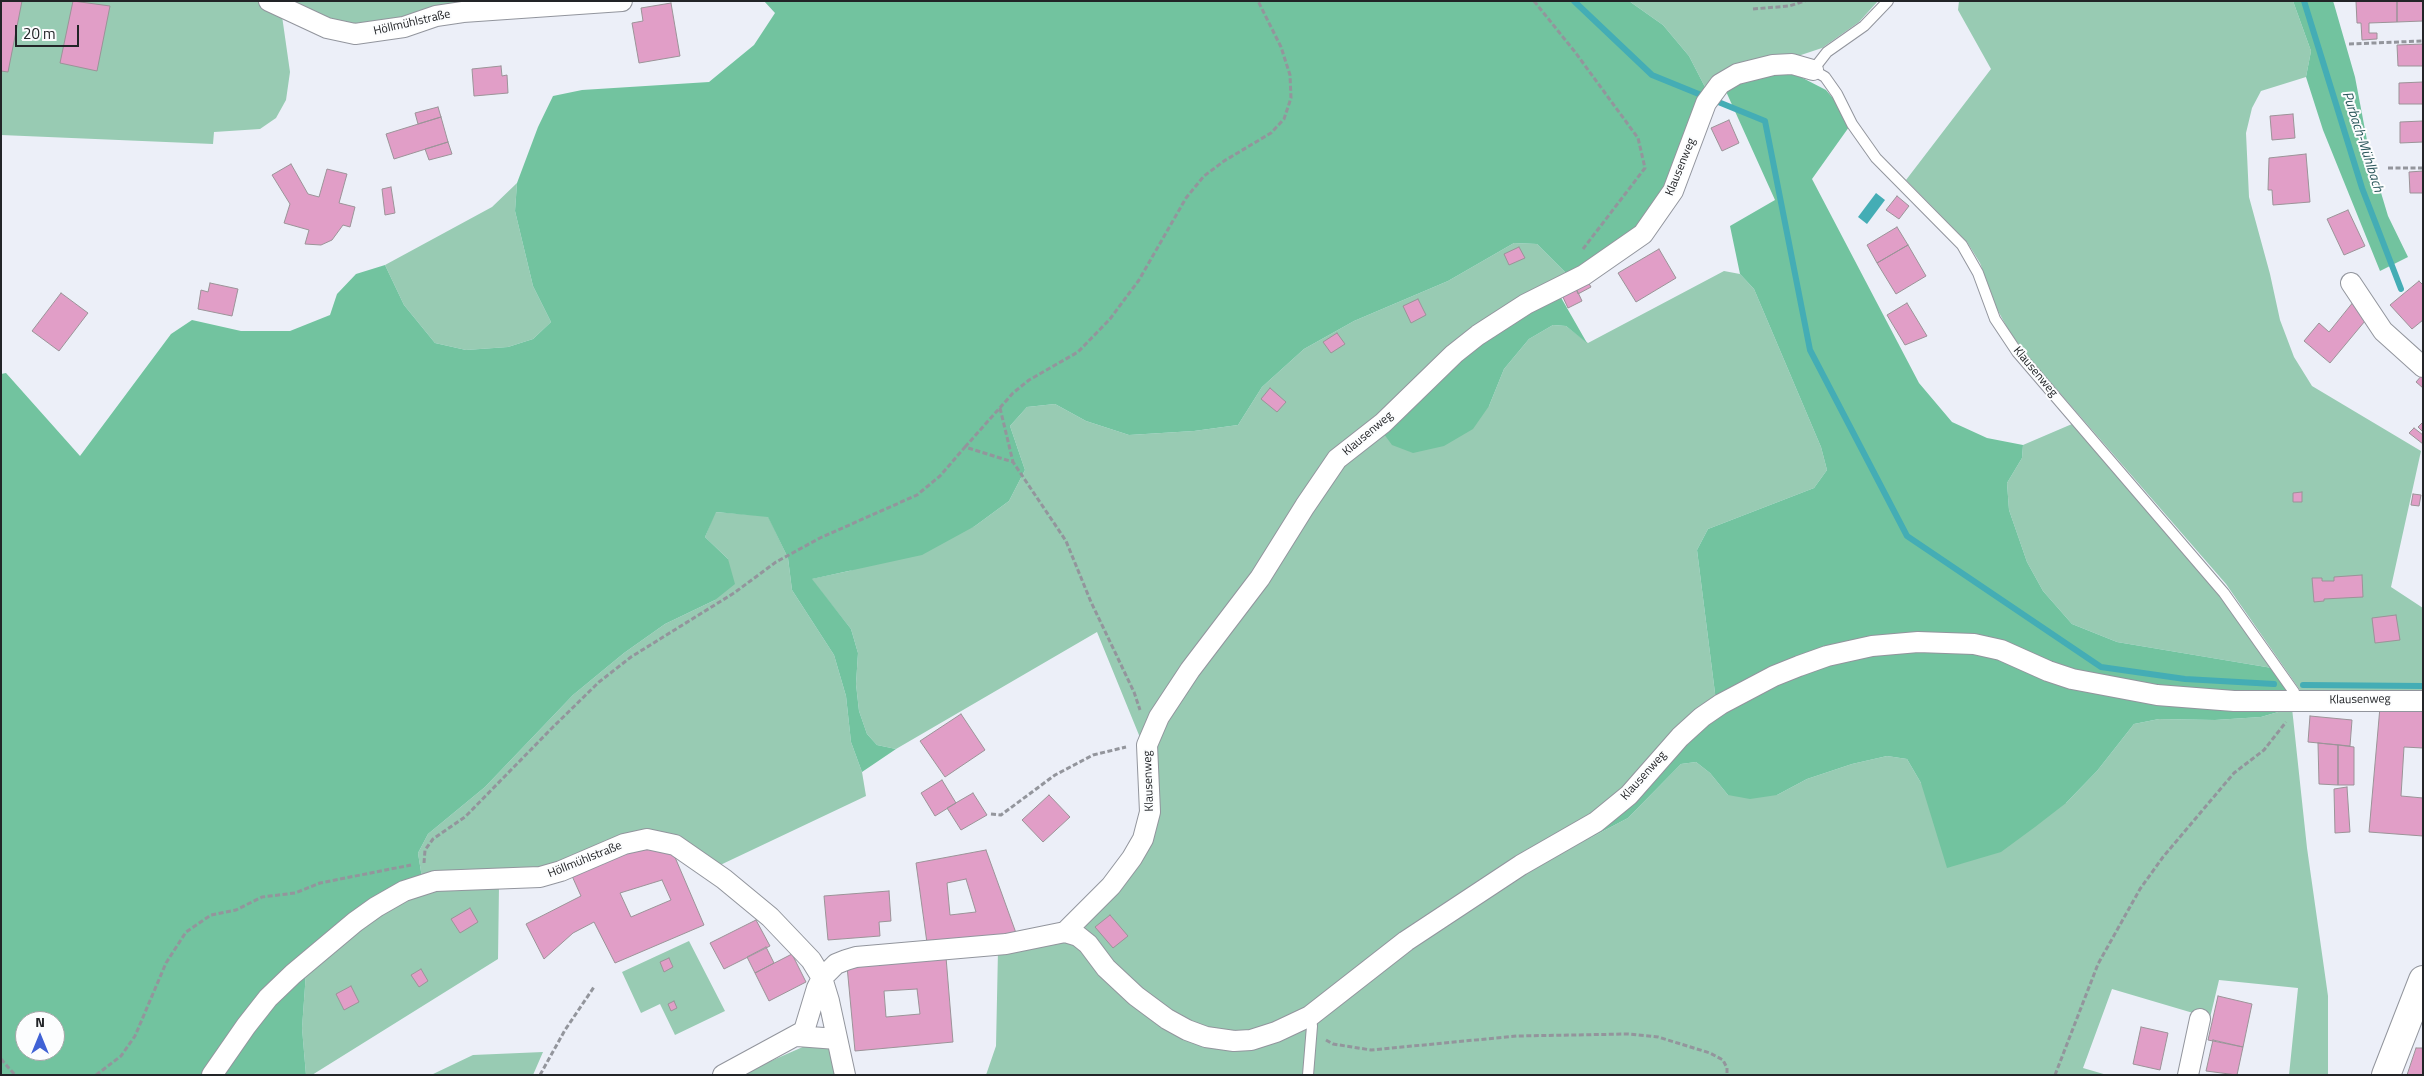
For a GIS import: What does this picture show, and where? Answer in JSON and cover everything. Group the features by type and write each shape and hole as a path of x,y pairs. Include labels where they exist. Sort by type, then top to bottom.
{"main road":[{"path":"2386,1075 2423,980"}],"street":[{"name":"Höllmühlstraße","path":"269,1 327,28 355,34 404,27 436,16 463,12 622,1"},
{"name":"Klausenweg","path":"1813,70 1786,64 1755,68 1725,80 1708,99 1673,191 1643,234 1584,275 1526,304 1493,324 1454,354 1382,423 1337,460 1305,506 1260,578 1175,691 1148,741 1150,812 1144,839 1111,886 1065,932 1078,936 1088,944 1118,981 1156,1012 1176,1025 1206,1037 1224,1041 1251,1040 1311,1021 1406,941 1521,865 1596,822 1613,809 1642,780 1680,736 1702,717 1742,692 1774,676 1827,656 1894,643 1948,642 1974,644 2001,650 2048,671 2072,679 2125,691 2234,701 2423,701"},
{"path":"2351,283 2383,331 2423,366"},
{"name":"Höllmühlstraße","path":"212,1075 268,998 322,948 376,907 404,891 435,881 530,879 561,871 633,841 654,839 669,842 680,848 724,879 770,917 811,960 822,978 845,1075"},
{"path":"723,1075 797,1036 806,1026 817,988 822,978 836,964 856,957 1006,944 1065,932"},
{"path":"2188,1075 2200,1019"},
{"path":"797,1036 838,1039"}],"lane":[{"path":"1813,70 1827,52 1864,26 1888,1"},
{"name":"Klausenweg","path":"1813,70 1825,77 1837,94 1852,124 1876,158 1962,245 1978,272 1996,319 2017,352 2224,593 2294,692 2296,701"},
{"path":"1308,1075 1311,1021"}],"path":[{"path":"435,881 424,862 425,850 433,839 465,817 553,726 599,682 631,658 734,593 776,562 820,538 916,495 940,476 1000,407 1029,380 1078,352 1110,319 1139,280 1186,198 1204,176 1224,161 1271,133 1284,119 1291,98 1290,75 1281,48 1258,1"},
{"path":"1534,1 1575,52 1638,138 1645,168 1582,251"},
{"path":"1753,9 1789,6 1805,1"},
{"path":"2349,44 2423,41"},
{"path":"2388,168 2423,168"},
{"path":"991,814 1001,814 1055,775 1093,755 1148,741 1134,692 1091,602 1066,541 1013,462 1000,407"},
{"path":"965,447 1013,462"},
{"path":"2055,1075 2098,964 2140,889 2163,856 2234,773 2264,750 2289,717 2296,701"},
{"path":"96,1075 120,1056 135,1036 166,963 186,932 211,915 236,910 262,898 294,893 320,883 424,862"},
{"path":"540,1075 565,1030 594,987"},
{"path":"1311,1021 1322,1037 1333,1044 1371,1050 1517,1036 1602,1033 1658,1037 1687,1044 1723,1060 1727,1068 1727,1075"},
{"path":"1,1059 15,1075"}],"green space":[{"path":"1,1 258,1 282,16 290,72 286,100 276,118 260,129 214,132 213,144 1,135"},
{"path":"283,1 524,1 411,16 356,26 330,20"},
{"path":"764,1 1629,1 1663,25 1689,56 1706,89 1674,175 1647,222 1568,275 1537,244 1514,243 1448,281 1354,321 1304,349 1262,387 1238,425 1194,431 1129,435 1086,421 1055,404 1027,407 1010,426 1025,470 1009,501 975,526 922,555 812,579 851,629 858,653 856,684 859,711 867,734 877,745 896,749 862,772 851,742 846,696 834,655 792,590 788,558 768,517 716,512 705,537 728,559 735,584 715,600 665,624 624,653 573,695 485,787 428,834 418,853 422,878 306,973 302,1028 306,1075 1,1075 1,374 6,373 80,456 171,334 192,320 241,331 290,331 330,315 337,294 356,274 385,265 404,305 435,343 466,350 508,347 533,339 551,322 533,286 515,211 517,183 538,127 553,96 582,90 709,82 754,45 775,13"},
{"path":"1629,1 1878,1 1859,22 1822,48 1801,55 1755,62 1706,89 1689,56 1663,25"},
{"path":"1959,1 2293,1 2311,51 2306,77 2261,91 2252,108 2246,133 2249,197 2270,274 2280,320 2294,357 2312,386 2421,451 2391,587 2423,608 2423,697 2302,693 2226,584 2026,354 2009,331 1997,309 1980,263 1967,242 1906,180 1991,69 1958,10"},
{"path":"2293,1 2333,1 2334,4 2355,77 2370,156 2388,216 2408,257 2380,271 2323,130 2306,77 2311,51"},
{"path":"1793,73 1826,90 1837,103 1849,127 1812,179 1919,383 1952,422 1987,438 2023,445 2022,458 2007,483 2009,510 2027,562 2043,591 2072,624 2117,642 2272,668 2285,688 2287,696 2185,692 1909,638 1716,701 1697,550 1708,529 1814,488 1827,470 1821,447 1754,289 1740,274 1730,226 1775,200 1724,87 1755,75"},
{"path":"517,183 515,211 533,286 551,322 533,339 508,347 466,350 435,343 404,305 385,265 492,207"},
{"path":"1514,243 1537,244 1568,275 1391,408 1258,570 1141,740 1097,632 896,749 877,745 867,734 859,711 856,684 858,653 851,629 811,579 849,571 975,526 1009,501 1025,470 1010,426 1027,407 1055,404 1086,421 1129,435 1194,431 1238,425 1262,387 1304,349 1354,321 1448,281"},
{"path":"1724,271 1740,274 1754,289 1821,447 1827,470 1814,488 1708,529 1697,550 1716,701 1612,801 1306,1012 1236,1036 1194,1027 1146,997 1084,930 1088,921 1139,863 1152,743 1330,476 1381,430 1489,406 1504,369 1529,339 1553,325 1566,326 1588,343"},
{"path":"1559,294 1587,343 1566,326 1553,325 1529,339 1504,369 1489,406 1473,429 1444,446 1413,453 1392,445 1381,430 1476,342"},
{"path":"2072,424 2219,595 2272,668 2117,642 2072,624 2043,591 2027,562 2009,510 2007,483 2022,458 2023,445"},
{"path":"715,512 768,516 788,558 792,590 834,655 846,696 851,742 862,772 866,796 716,867 688,846 559,868 422,878 418,853 428,834 485,787 573,695 624,653 665,624 715,600 728,559 705,537"},
{"path":"1966,648 2055,680 2292,708 2261,717 2215,720 2159,719 2134,724 2097,771 2066,803 2035,827 2001,852 1947,868 1921,783 1907,759 1887,756 1852,764 1807,779 1777,795 1750,799 1728,795 1710,773 1696,762 1681,764 1628,818 1592,837 1551,852 1705,723 1782,678 1876,650"},
{"path":"2292,708 2307,848 2328,996 2328,1075 2289,1075 2298,988 2219,980 2210,1018 2112,989 2083,1068 2107,1075 986,1075 996,1046 998,950 1074,940 1119,989 1237,1047 1373,973 1551,852 1592,837 1628,818 1681,764 1696,762 1710,773 1728,795 1777,795 1807,779 1852,764 1887,756 1907,759 1921,783 2066,803 2097,771 2134,724 2159,719 2215,720 2261,717"},
{"path":"499,886 498,959 312,1075 306,1075 302,1028 306,973 373,915 433,889"},
{"path":"689,941 725,1011 675,1035 660,1004 641,1013 622,972"},
{"path":"805,1046 835,1049 840,1075 739,1075"},
{"path":"543,1052 533,1075 431,1075 473,1055"}],"water":[{"path":"1876,193 1885,200 1867,224 1858,217"}],"building":[{"path":"1,1 22,1 8,72 1,71"},
{"path":"73,1 110,6 97,71 60,63"},
{"path":"2356,1 2397,1 2397,22 2369,23 2369,33 2377,33 2377,39 2362,40 2361,23 2357,23"},
{"path":"2397,1 2423,1 2423,21 2397,22"},
{"path":"671,3 680,56 639,63 632,23 643,21 641,8"},
{"path":"2423,44 2423,66 2398,66 2397,45"},
{"path":"501,66 502,76 507,75 508,93 474,96 472,69"},
{"path":"2423,82 2423,104 2399,104 2399,83"},
{"path":"438,107 441,117 418,124 415,113"},
{"path":"2293,114 2295,138 2272,140 2270,116"},
{"path":"441,117 448,142 394,159 386,134"},
{"path":"1729,120 1739,143 1722,151 1711,128"},
{"path":"2423,121 2423,142 2400,143 2400,122"},
{"path":"448,142 452,154 429,160 425,149"},
{"path":"2306,154 2310,202 2273,205 2272,190 2268,190 2269,158"},
{"path":"291,164 308,194 319,197 327,169 347,174 339,203 355,207 350,227 343,225 332,240 321,245 305,244 309,230 284,223 290,204 272,175"},
{"path":"2423,171 2423,193 2410,193 2409,172"},
{"path":"391,187 395,213 385,215 382,189"},
{"path":"1897,196 1909,206 1899,219 1886,210"},
{"path":"2348,210 2365,246 2344,255 2327,219"},
{"path":"1897,227 1908,245 1877,263 1867,245"},
{"path":"1908,245 1926,276 1896,294 1877,263"},
{"path":"1519,247 1525,258 1509,265 1504,254"},
{"path":"1659,249 1676,278 1636,302 1618,273"},
{"path":"1587,280 1591,287 1578,294 1575,286"},
{"path":"2419,281 2423,285 2423,320 2412,329 2390,305"},
{"path":"210,283 238,289 232,316 198,309 201,290 208,292"},
{"path":"1575,286 1582,301 1568,308 1561,293"},
{"path":"61,293 88,313 59,351 32,331"},
{"path":"1418,299 1426,315 1411,323 1403,306"},
{"path":"2354,301 2370,315 2330,363 2304,341 2319,323 2329,332"},
{"path":"1907,303 1927,336 1905,345 1887,315"},
{"path":"1337,333 1345,344 1331,353 1323,342"},
{"path":"2423,374 2423,388 2416,382"},
{"path":"1270,388 1286,402 1277,412 1261,399"},
{"path":"2423,422 2423,432 2418,427"},
{"path":"2414,428 2423,435 2423,444 2409,433"},
{"path":"2302,492 2302,502 2293,502 2293,493"},
{"path":"2413,494 2421,495 2419,506 2411,505"},
{"path":"2362,575 2363,597 2324,599 2324,601 2314,602 2312,578 2322,578 2322,581 2334,581 2334,577"},
{"path":"2396,615 2400,640 2375,643 2372,618"},
{"path":"2380,707 2423,710 2423,748 2404,747 2401,796 2423,798 2423,836 2369,832"},
{"path":"961,714 985,750 945,777 920,741"},
{"path":"2310,716 2352,720 2350,746 2308,742"},
{"path":"2318,743 2338,745 2338,785 2319,784"},
{"path":"2338,745 2354,747 2354,785 2338,785"},
{"path":"942,780 956,803 935,816 921,793"},
{"path":"2347,787 2350,832 2335,833 2334,789"},
{"path":"973,793 987,815 961,830 947,808"},
{"path":"1049,795 1070,817 1043,842 1022,820"},
{"path":"648,845 671,848 704,925 615,963 594,922 573,933 544,959 526,924 581,896 572,876","holes":["662,880 671,900 631,917 620,893"]},
{"path":"986,850 1016,933 927,943 916,863","holes":["966,879 976,912 950,915 947,883"]},
{"path":"889,891 891,921 879,922 880,936 828,940 824,896"},
{"path":"470,908 478,922 460,933 451,919"},
{"path":"1110,915 1128,936 1113,948 1095,927"},
{"path":"756,920 770,946 724,969 710,943"},
{"path":"766,947 774,963 755,973 747,957"},
{"path":"792,954 806,982 769,1001 755,973"},
{"path":"946,957 953,1042 855,1051 847,966","holes":["917,989 920,1014 886,1017 884,991"]},
{"path":"669,958 673,967 664,972 660,962"},
{"path":"421,969 428,981 419,987 411,975"},
{"path":"351,986 359,1002 344,1010 336,994"},
{"path":"2218,996 2252,1004 2243,1047 2208,1040"},
{"path":"674,1001 677,1008 671,1011 668,1004"},
{"path":"2141,1027 2168,1033 2160,1070 2133,1064"},
{"path":"2213,1040 2243,1047 2237,1075 2206,1071"},
{"path":"2416,1048 2423,1048 2423,1075 2407,1075"}],"waterway":[{"path":"1574,1 1652,75 1765,121 1810,350 1907,536 2101,667 2185,679 2274,684"},
{"name":"Purbach-Mühlbach","path":"2304,1 2362,188 2401,289"},
{"path":"2303,685 2423,686"}]}
